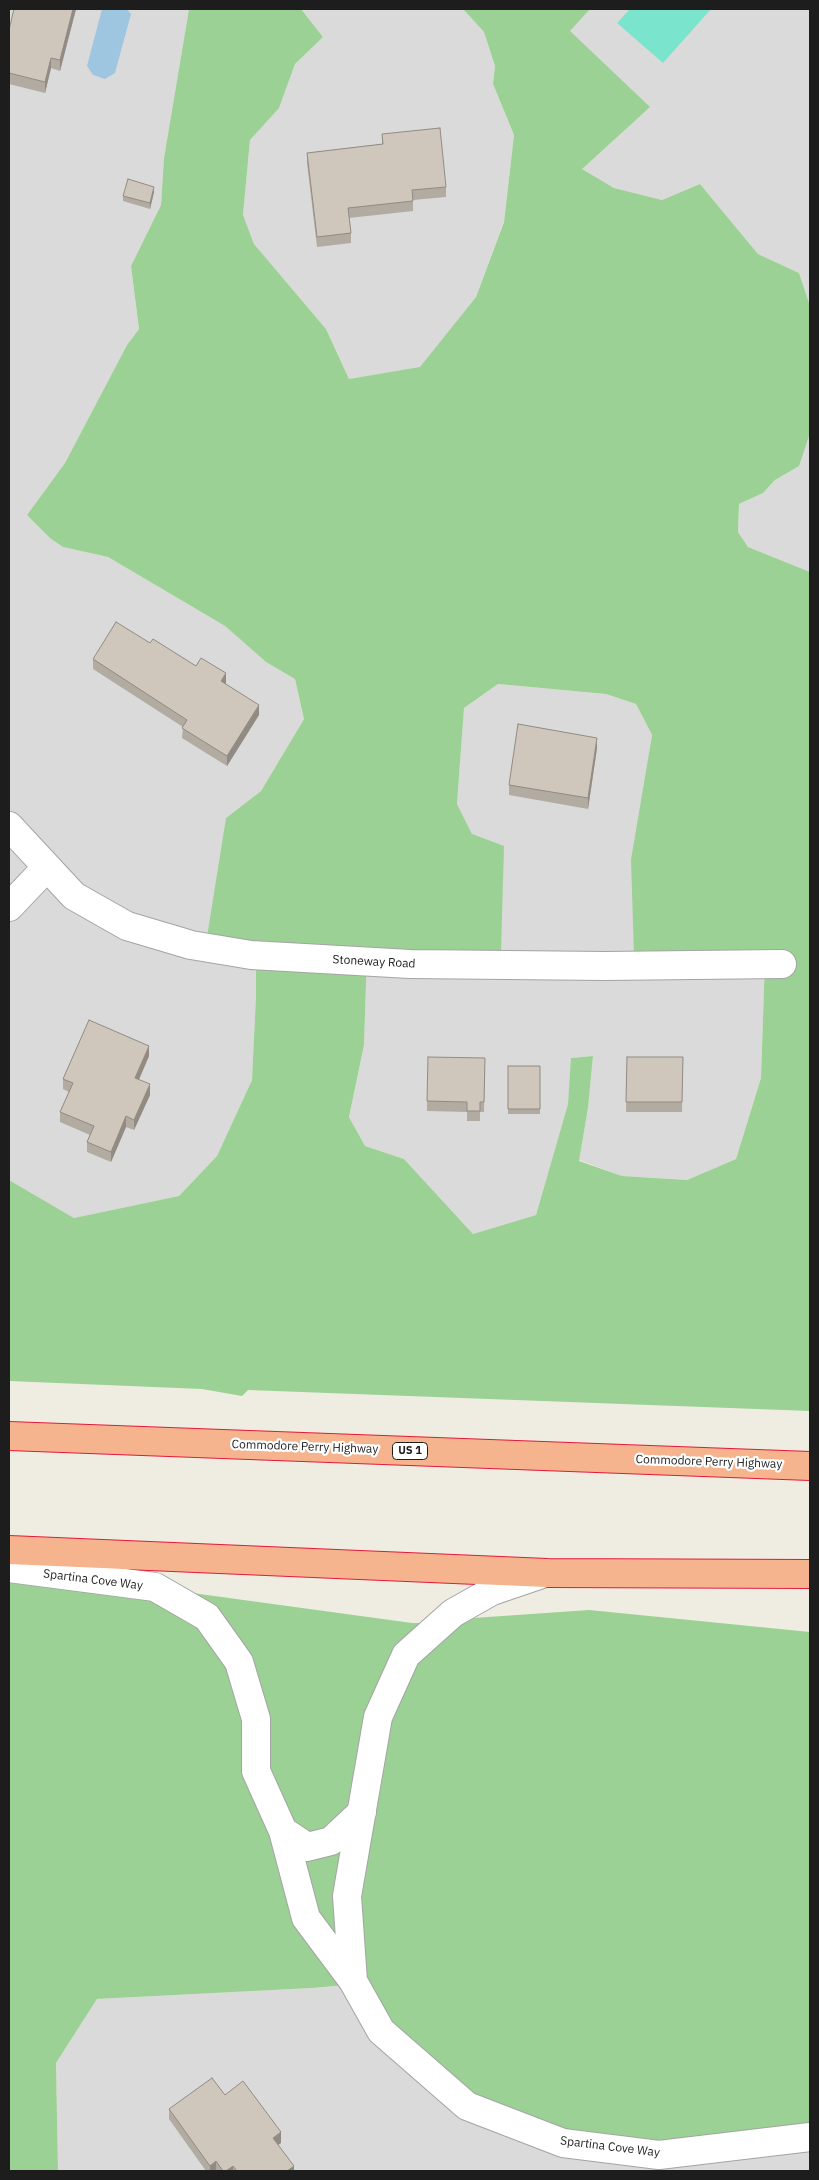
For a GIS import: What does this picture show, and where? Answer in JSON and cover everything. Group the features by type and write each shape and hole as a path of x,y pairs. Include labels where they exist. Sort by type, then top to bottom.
{"highway":[{"name":"Commodore Perry Highway","path":"9,1436 810,1466"},
{"path":"9,1451 230,1444"},
{"path":"9,1550 547,1573 810,1574"}],"street":[{"name":"Stoneway Road","path":"9,826 74,896 127,926 191,946 251,955 410,964 605,966 782,964"},
{"path":"9,907 46,868"},
{"name":"Spartina Cove Way","path":"9,1568 155,1588 207,1617 239,1662 256,1719 256,1771 283,1832 306,1918 353,1980 381,2031 467,2106 562,2143 659,2155 810,2137"},
{"name":"Spartina Cove Way","path":"353,1980 347,1896 378,1718 406,1655 453,1613 492,1591 547,1573"},
{"path":"283,1832 308,1847 331,1841 362,1812"}],"shaded area":[{"path":"9,9 189,9 164,158 161,205 131,266 139,329 127,345 65,463 27,515 63,547 108,557 225,626 266,662 295,679 304,719 261,791 226,818 256,949 256,995 252,1080 217,1156 179,1196 74,1218 9,1180"},
{"path":"102,9 127,9 131,14 115,73 105,79 93,75 87,66"},
{"path":"301,9 463,9 484,32 495,66 493,84 514,135 504,221 476,297 420,368 349,379 326,329 254,244 243,215 250,140 279,107 295,64 323,37"},
{"path":"590,9 810,9 810,306 799,273 758,254 700,184 662,200 614,188 582,169 570,30"},
{"path":"630,9 711,9 663,63 617,23"},
{"path":"810,433 810,572 748,547 738,532 739,504 763,493 775,480 798,466"},
{"path":"498,684 606,694 636,704 652,735 631,859 765,958 761,1078 736,1159 687,1180 622,1176 579,1160 588,1108 593,1056 572,1058 568,1104 536,1215 473,1234 404,1159 365,1146 349,1117 364,1045 367,954 472,834 457,804 464,708"},
{"path":"358,1984 810,2135 810,2171 58,2171 56,2063 97,1999"}],"green space":[{"path":"189,9 301,9 323,37 295,64 279,108 250,140 243,215 254,244 326,329 349,379 420,367 476,297 504,222 514,135 493,84 495,66 484,32 463,9 590,9 570,31 650,107 582,169 614,188 662,200 700,184 758,254 799,273 810,306 810,433 799,466 775,480 763,493 739,504 738,532 748,547 810,572 810,1411 248,1390 242,1396 202,1389 9,1381 9,1180 74,1218 179,1196 217,1156 252,1080 256,949 207,937 226,818 261,791 304,719 295,679 266,662 225,626 108,557 63,547 50,538 27,515 65,463 127,345 139,329 131,266 161,205 164,158","holes":["498,684 606,694 636,704 652,735 631,859 634,956 765,958 761,1078 736,1159 687,1180 622,1176 579,1161 588,1108 593,1056 571,1058 568,1104 536,1215 473,1234 404,1159 365,1146 349,1117 364,1045 367,954 501,952 504,846 472,834 457,804 464,708"]},
{"path":"9,1583 141,1586 412,1623 445,1623 459,1619 589,1610 810,1632 810,2135 665,2152 561,2139 435,2074 357,1984 97,1999 56,2063 58,2171 9,2171"}],"building":[{"path":"14,9 73,9 60,60 51,58 45,82 9,73 9,30"},
{"path":"440,128 446,187 412,190 413,201 348,208 351,233 317,237 307,153 383,144 382,134"},
{"path":"128,179 154,187 150,203 123,196"},
{"path":"116,622 150,643 153,639 196,666 201,658 226,673 221,681 259,705 227,756 182,728 187,720 93,659"},
{"path":"518,724 597,738 588,798 509,785"},
{"path":"89,1020 149,1046 135,1078 150,1084 134,1120 126,1116 111,1152 87,1142 94,1126 60,1112 73,1083 63,1079"},
{"path":"428,1057 485,1058 484,1102 480,1102 480,1111 467,1111 467,1102 427,1101"},
{"path":"627,1057 683,1057 682,1102 626,1102"},
{"path":"508,1066 540,1066 540,1109 508,1109"},
{"path":"212,2078 225,2095 243,2081 281,2132 273,2138 294,2166 287,2171 237,2171 233,2166 223,2171 216,2161 210,2166 169,2109"}]}
